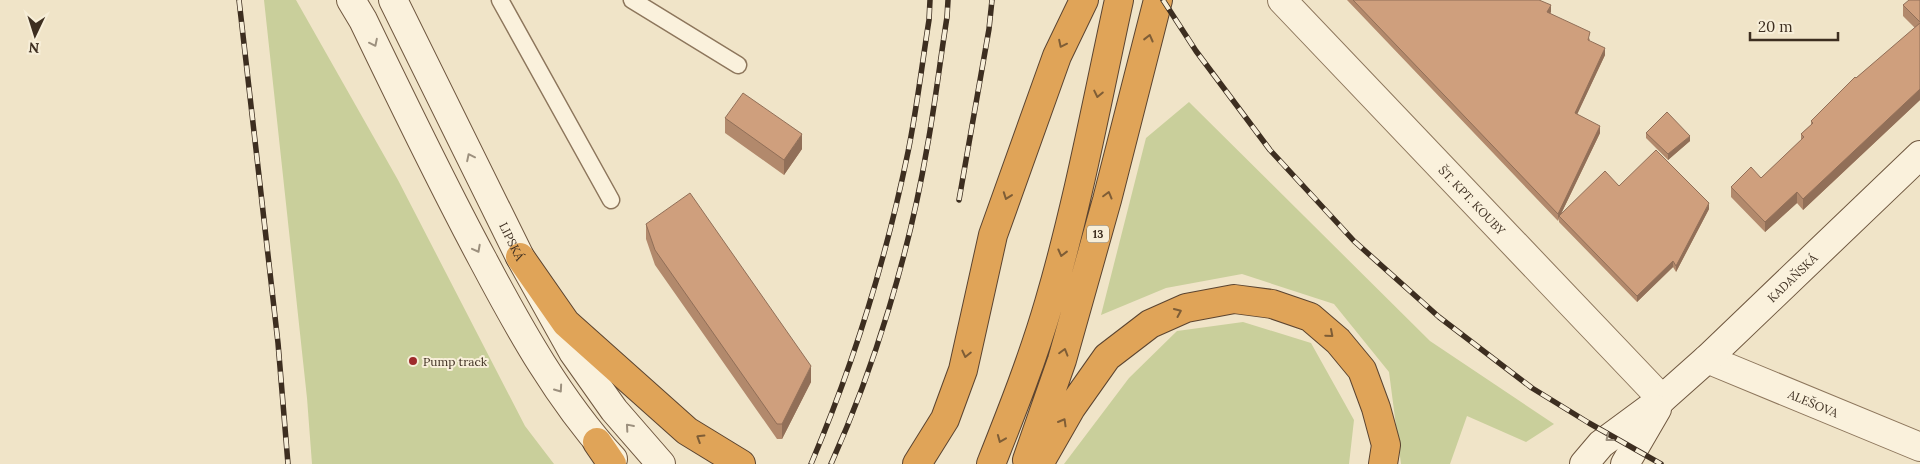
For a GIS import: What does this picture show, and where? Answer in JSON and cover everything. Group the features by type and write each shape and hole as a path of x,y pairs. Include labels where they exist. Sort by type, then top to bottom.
{"highway":[{"path":"918,464 945,419 960,378 993,235 1057,56 1084,0"},
{"name":"13","path":"991,464 1011,413 1051,294 1076,198 1119,0"},
{"name":"13","path":"1026,464 1064,351 1107,200 1158,0"},
{"path":"520,257 566,323 687,431 741,464"},
{"path":"1039,464 1071,408 1107,357 1150,324 1186,308 1234,299 1272,304 1310,317 1338,341 1362,370 1376,408 1386,446 1383,464"}],"street":[{"path":"351,0 363,20 454,206 517,326 604,453 617,464"},
{"name":"LIPSKÁ","path":"393,0 520,257 573,352 614,410 661,464"},
{"name":"ŠT. KPT. KOUBY","path":"1282,0 1662,399"},
{"name":"KADAŇSKÁ","path":"1584,464 1601,444 1662,399 1707,359 1920,155"},
{"name":"ALEŠOVA","path":"1707,359 1920,448"},
{"name":"KADAŇSKÁ","path":"1626,464 1662,399"}],"lane":[{"path":"500,0 611,200"},
{"path":"632,0 738,65"}],"green space":[{"path":"264,0 296,0 398,180 525,426 554,464 312,464 307,398"},
{"path":"1189,102 1430,341 1554,424 1526,442 1467,416 1450,464 1401,464 1389,372 1334,304 1242,274 1166,288 1101,315 1146,138"},
{"path":"1243,322 1311,343 1354,420 1349,464 1064,464 1129,378 1177,331"}],"building":[{"path":"1353,0 1539,0 1551,5 1547,12 1590,32 1588,40 1605,48 1575,113 1600,126 1558,214"},
{"path":"1909,0 1920,0 1920,22 1903,5"},
{"path":"1920,23 1920,89 1803,199 1797,192 1765,222 1731,187 1751,167 1761,178 1804,137 1801,134 1813,123 1811,121 1855,77"},
{"path":"743,93 802,134 784,160 725,118"},
{"path":"1667,112 1690,136 1668,154 1646,133"},
{"path":"1656,150 1709,203 1676,266 1673,261 1637,296 1559,216 1605,171 1619,186"},
{"path":"690,193 811,366 782,424 777,424 655,250 646,224"}],"railway":[{"path":"239,0 278,343 288,464"},
{"path":"811,464 855,349 890,232 914,119 929,20 930,0"},
{"path":"831,464 876,349 911,228 930,132 948,0"},
{"path":"959,200 989,29 992,0"},
{"path":"1163,0 1196,51 1270,150 1354,241 1439,317 1532,388 1661,464"}],"place":[{"name":"Pump track","path":"413,361"}]}
